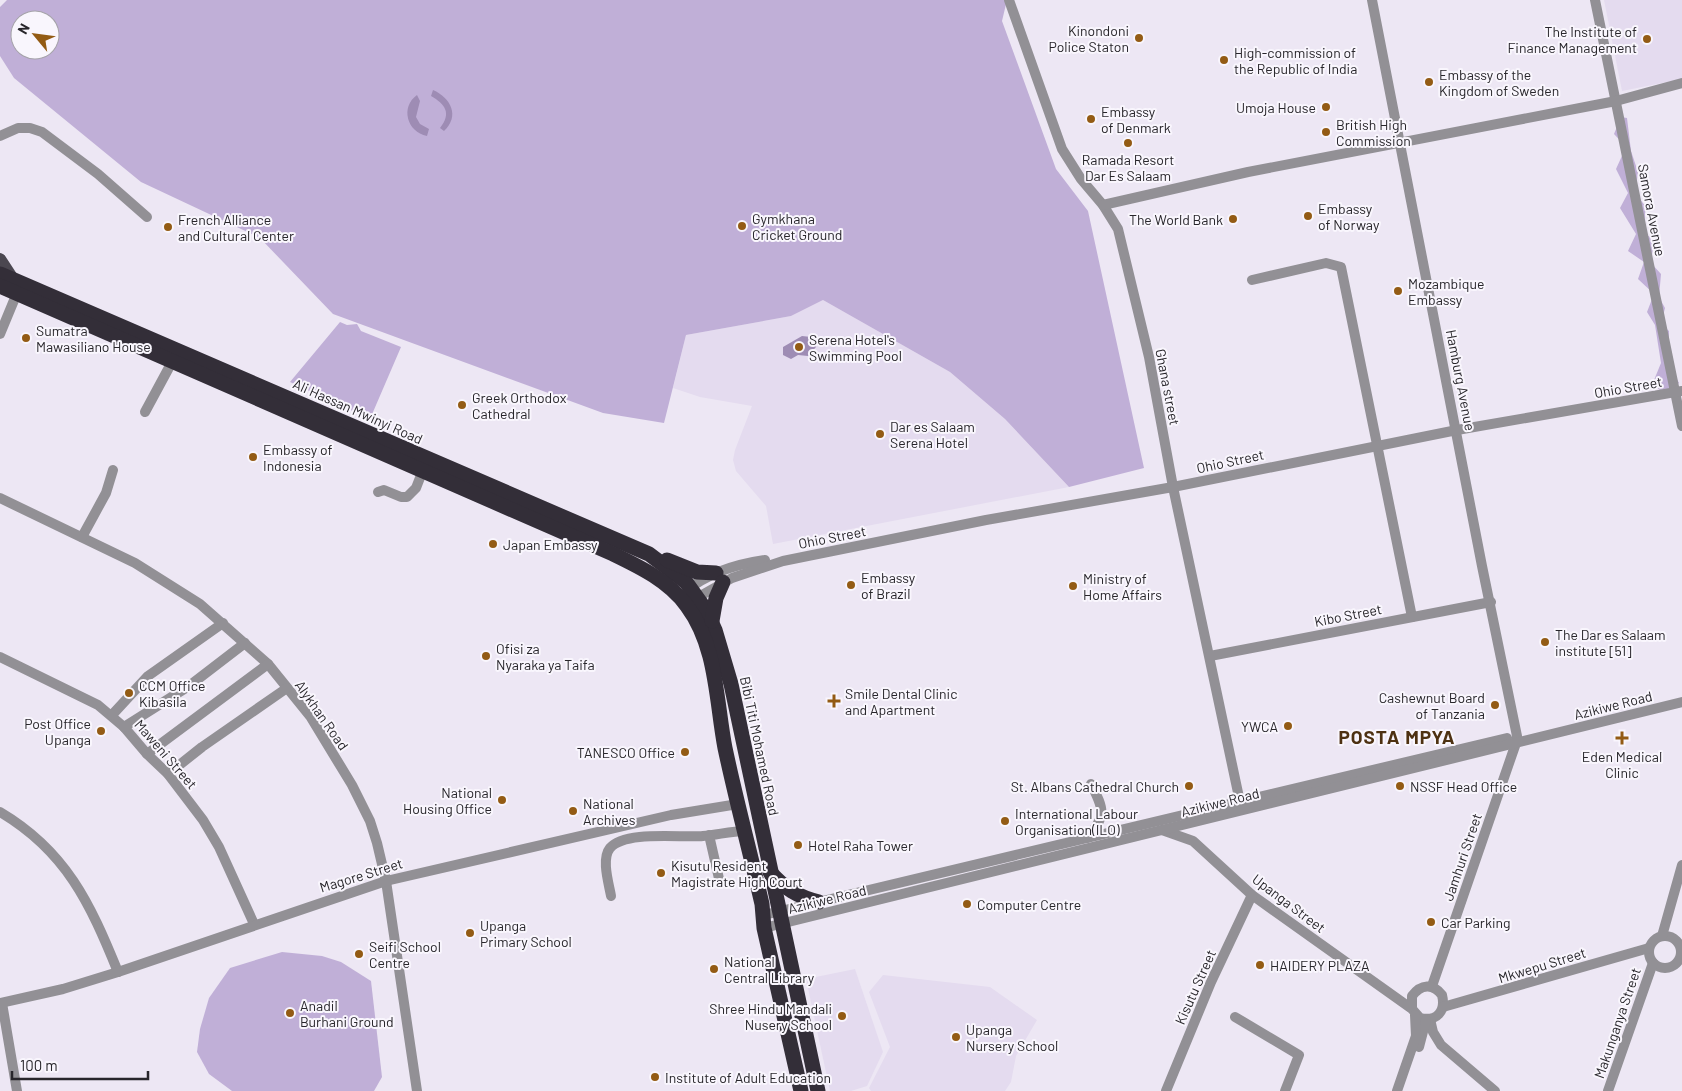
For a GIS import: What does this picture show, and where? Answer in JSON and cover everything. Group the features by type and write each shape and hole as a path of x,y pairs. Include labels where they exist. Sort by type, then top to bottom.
{"highway":[{"name":"Ali Hassan Mwinyi Road","path":"0,274 16,287 172,362 632,562 662,581 690,595"},
{"name":"Ali Hassan Mwinyi Road","path":"0,286 16,287 649,554 677,574 690,595"},
{"path":"649,554 719,578 712,621"},
{"name":"Bibi Titi Mohamed Road","path":"690,595 712,621 731,684 770,872 772,920 801,1091"},
{"name":"Bibi Titi Mohamed Road","path":"690,595 697,622 708,648 725,747 738,804 772,920 818,1091"},
{"path":"770,872 779,882 795,894 819,902"}],"main road":[{"path":"0,259 16,287"}],"street":[{"name":"Ghana street","path":"1009,0 1062,149 1081,179 1103,205 1118,229 1150,357 1173,487 1240,802"},
{"name":"Hamburg Avenue","path":"1372,0 1517,739"},
{"name":"Samora Avenue","path":"1595,0 1678,392 1682,426"},
{"path":"1103,205 1248,172 1616,101 1682,83"},
{"path":"0,136 18,128 30,128 42,132 98,174 147,217"},
{"path":"1252,280 1326,263 1341,267 1412,617"},
{"path":"0,334 16,287"},
{"path":"145,412 172,362"},
{"name":"Ohio Street","path":"690,595 719,578 784,560 986,520 1173,487 1377,445 1678,392"},
{"path":"82,537 106,493 112,470"},
{"path":"378,492 384,490 401,497 407,497 416,488 423,470"},
{"name":"Alykhan Road","path":"0,498 159,576 223,623 246,643 268,664 310,716 355,791 372,828 386,881 417,1091"},
{"name":"Kibo Street","path":"1210,656 1491,602"},
{"path":"112,715 126,702 131,692 148,676 223,623"},
{"path":"124,727 189,686 246,643"},
{"name":"Maweni Street","path":"0,657 98,705 124,727 147,754 168,774 203,820 254,924"},
{"path":"147,754 268,664"},
{"path":"168,774 202,747 287,688"},
{"name":"Azikiwe Road","path":"772,920 1204,820 1682,696"},
{"name":"Azikiwe Road","path":"772,920 819,902 1240,802 1682,702"},
{"name":"Jamhuri Street","path":"1432,986 1517,739"},
{"path":"1087,838 1098,824 1102,813 1101,803 1091,784"},
{"name":"Magore Street","path":"1,1003 63,989 118,972 254,924 386,881 671,815 738,804"},
{"path":"0,812 26,827 53,854 80,890 95,916 118,972"},
{"path":"1193,841 1192,837 1195,830 1204,820"},
{"name":"Upanga Street","path":"1150,823 1162,830 1193,841 1252,895 1413,1012"},
{"path":"611,896 606,864 607,853 611,847 620,841 656,835 709,836 745,831"},
{"path":"709,836 720,883"},
{"path":"1649,948 1649,956 1652,963 1660,968 1671,967 1681,958 1680,941 1670,936 1662,936 1682,865"},
{"name":"Kisutu Street","path":"1166,1091 1211,982 1252,895"},
{"name":"Mkwepu Street","path":"1443,1007 1649,948 1653,940 1662,936"},
{"name":"Makunganya Street","path":"1608,1091 1652,963"},
{"path":"1392,995 1412,996 1424,986 1432,986 1442,995 1443,1007 1438,1016 1428,1019 1413,1012"},
{"path":"1396,1091 1416,1036 1412,996"},
{"path":"1,1003 17,1091"},
{"path":"1235,1018 1299,1055 1285,1091"},
{"path":"1403,1091 1428,1019"},
{"path":"1428,1019 1441,1046 1495,1091"}],"shaded area":[{"path":"7,0 1007,0 1002,21 1056,169 1088,211 1144,468 1069,487 1005,419 950,372 823,300 791,316 686,335 664,423 603,413 333,314 260,238 141,182 14,78 0,56 0,7"},
{"name":"The Institute of Finance Management","path":"1604,0 1682,0 1682,79 1622,91"},
{"path":"433,90 445,98 451,108 452,119 444,131 440,128 446,118 445,109 440,102 431,96"},
{"path":"417,95 420,101 416,117 420,124 429,129 427,136 415,130 408,118 409,106"},
{"path":"1621,117 1627,118 1631,151 1638,172 1635,193 1646,207 1643,233 1654,239 1651,263 1661,274 1659,297 1665,308 1661,324 1669,331 1669,365 1679,383 1665,393 1652,385 1661,363 1655,325 1647,312 1654,294 1638,279 1644,262 1628,251 1636,234 1620,208 1628,193 1616,169 1626,147 1614,134"},
{"name":"Dar es Salaam Serena Hotel","path":"823,300 950,372 1005,419 1069,487 773,544 766,506 736,471 733,460 752,406 700,397 673,388 686,335 791,316"},
{"path":"340,322 347,325 357,324 361,331 401,347 370,419 290,382"},
{"name":"Serena Hotel's Swimming Pool","path":"802,336 811,337 816,347 808,356 798,355 791,359 783,355 783,347"},
{"name":"Anadil Burhani Ground","path":"282,952 322,956 341,962 371,981 382,1077 374,1091 232,1091 209,1074 197,1052 200,1029 209,998 230,968"},
{"name":"Shree Hindu Mandali Nusery School","path":"855,969 883,1052 867,1086 851,1091 830,1091 806,979"},
{"name":"Upanga Nursery School","path":"883,975 990,987 1037,1020 1016,1056 1011,1082 1005,1091 871,1091 869,1088 890,1047 869,992"}],"place":[{"name":"Kinondoni Police Staton","path":"1139,38"},
{"name":"The Institute of Finance Management","path":"1647,39"},
{"name":"High-commission of the Republic of India","path":"1224,60"},
{"name":"Embassy of the Kingdom of Sweden","path":"1429,82"},
{"name":"Umoja House","path":"1326,107"},
{"name":"Embassy of Denmark","path":"1091,119"},
{"name":"British High Commission","path":"1326,132"},
{"name":"Ramada Resort Dar Es Salaam","path":"1128,143"},
{"name":"Embassy of Norway","path":"1308,216"},
{"name":"The World Bank","path":"1233,219"},
{"name":"Gymkhana Cricket Ground","path":"742,226"},
{"name":"French Alliance and Cultural Center","path":"168,227"},
{"name":"Mozambique Embassy","path":"1398,291"},
{"name":"Sumatra Mawasiliano House","path":"26,338"},
{"name":"Serena Hotel's Swimming Pool","path":"799,347"},
{"name":"Greek Orthodox Cathedral","path":"462,405"},
{"name":"Dar es Salaam Serena Hotel","path":"880,434"},
{"name":"Embassy of Indonesia","path":"253,457"},
{"name":"Japan Embassy","path":"493,544"},
{"name":"Embassy of Brazil","path":"851,585"},
{"name":"Ministry of Home Affairs","path":"1073,586"},
{"name":"The Dar es Salaam institute [51]","path":"1545,642"},
{"name":"Ofisi za Nyaraka ya Taifa","path":"486,656"},
{"name":"CCM Office Kibasila","path":"129,693"},
{"name":"Smile Dental Clinic and Apartment","path":"834,701"},
{"name":"Cashewnut Board of Tanzania","path":"1495,705"},
{"name":"YWCA","path":"1288,726"},
{"name":"Post Office Upanga","path":"101,731"},
{"name":"Eden Medical Clinic","path":"1622,738"},
{"name":"TANESCO Office","path":"685,752"},
{"name":"St. Albans Cathedral Church","path":"1189,786"},
{"name":"NSSF Head Office","path":"1400,786"},
{"name":"National Housing Office","path":"502,800"},
{"name":"National Archives","path":"573,811"},
{"name":"International Labour Organisation(ILO)","path":"1005,821"},
{"name":"Hotel Raha Tower","path":"798,845"},
{"name":"Kisutu Resident Magistrate High Court","path":"661,873"},
{"name":"Computer Centre","path":"967,904"},
{"name":"Car Parking","path":"1431,922"},
{"name":"Upanga Primary School","path":"470,933"},
{"name":"Seifi School Centre","path":"359,954"},
{"name":"HAIDERY PLAZA","path":"1260,965"},
{"name":"National Central Library","path":"714,969"},
{"name":"Anadil Burhani Ground","path":"290,1013"},
{"name":"Shree Hindu Mandali Nusery School","path":"842,1016"},
{"name":"Upanga Nursery School","path":"956,1037"},
{"name":"Institute of Adult Education","path":"655,1077"}],"district":[{"name":"POSTA MPYA","path":"1397,736"}]}
